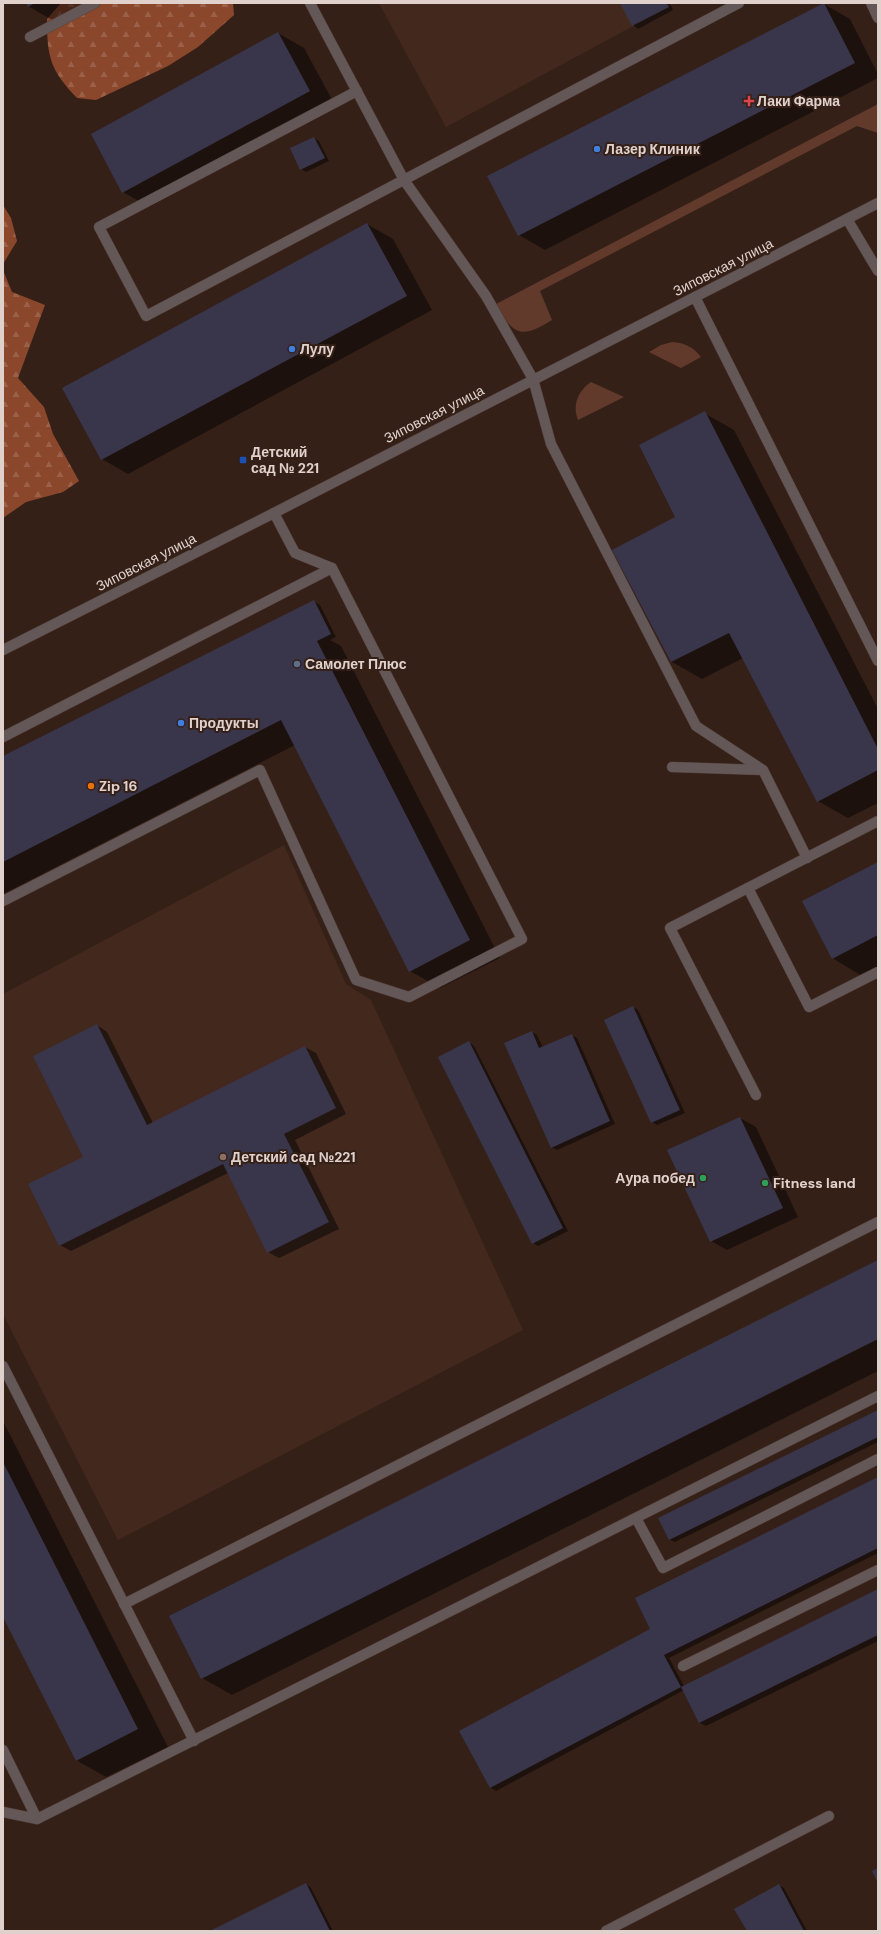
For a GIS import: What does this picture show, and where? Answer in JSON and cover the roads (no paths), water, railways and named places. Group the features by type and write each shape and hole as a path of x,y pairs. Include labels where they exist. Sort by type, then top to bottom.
{"street":[{"path":"30,37 95,3"},
{"path":"310,3 404,180 486,296 533,379 551,444 696,726 763,770 807,858"},
{"path":"357,91 100,227 146,316 739,3"},
{"path":"871,3 878,18"},
{"name":"Зиповская улица","path":"3,650 274,513 878,203"},
{"path":"847,219 878,270"},
{"path":"694,297 878,661"},
{"path":"3,901 260,770 356,980 410,997 522,939 332,568 295,553 274,513"},
{"path":"3,737 332,568"},
{"path":"672,766 763,770"},
{"path":"756,1096 670,928 878,821"},
{"path":"748,888 809,1007 878,972"},
{"path":"124,1604 878,1222"},
{"path":"3,1366 194,1740"},
{"path":"3,1812 37,1818 878,1396"},
{"path":"636,1518 663,1568 878,1459"},
{"path":"683,1666 878,1570"},
{"path":"3,1750 37,1818"},
{"path":"606,1931 829,1816"}],"place":[{"name":"Лаки Фарма","path":"749,101"},
{"name":"Лазер Клиник","path":"597,149"},
{"name":"Лулу","path":"292,349"},
{"name":"Детский сад № 221","path":"243,460"},
{"name":"Самолет Плюс","path":"297,664"},
{"name":"Продукты","path":"181,723"},
{"name":"Zip 16","path":"91,786"},
{"name":"Детский сад №221","path":"223,1157"},
{"name":"Аура побед","path":"703,1178"},
{"name":"Fitness land","path":"765,1183"}]}
